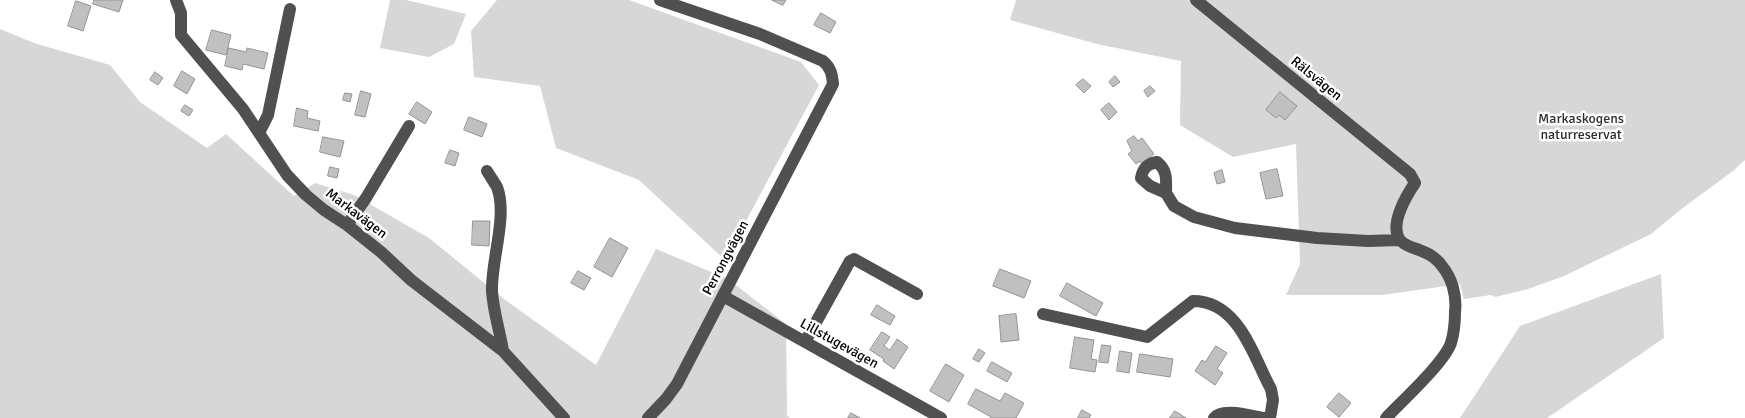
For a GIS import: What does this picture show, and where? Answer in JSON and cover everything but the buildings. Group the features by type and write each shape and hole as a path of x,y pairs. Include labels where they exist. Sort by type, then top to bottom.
{"street":[{"name":"Markavägen","path":"176,0 181,13 181,35 243,109 293,182 324,210 347,225 381,252 411,280 503,351 564,418"},
{"name":"Perrongvägen","path":"648,418 677,384 833,84 829,66 823,61 760,34 660,0"},
{"name":"Rälsvägen","path":"1196,0 1410,174 1414,183 1399,213 1396,229 1400,240"},
{"path":"259,133 268,115 290,9"},
{"path":"347,225 379,179 409,126"},
{"path":"487,171 497,187 499,200 500,224 492,288 503,351"},
{"path":"1166,193 1174,206 1194,217 1235,228 1326,238 1368,241 1400,240 1425,252 1441,264 1451,283 1456,305 1454,331 1450,344 1440,361 1386,418"},
{"path":"805,342 850,261 854,259 917,294"},
{"name":"Lillstugevägen","path":"723,296 941,418"},
{"path":"1043,314 1147,337 1193,301 1202,301 1223,310 1237,323 1271,389 1273,400 1270,418"},
{"path":"1214,418 1216,415 1224,412 1264,418"}],"green space":[{"path":"390,0 406,0 466,14 454,44 429,57 380,48"},
{"path":"497,0 629,0 801,62 819,85 725,260 639,180 556,148 540,86 474,77 471,31"},
{"name":"Markaskogens naturreservat","path":"1016,0 1745,0 1745,160 1651,234 1564,276 1528,289 1495,297 1491,295 1464,299 1460,284 1382,295 1286,295 1300,264 1296,144 1233,157 1180,125 1181,61 1097,44 1010,20"},
{"path":"0,29 34,43 110,65 140,102 207,148 226,134 294,196 315,183 354,195 429,238 504,299 596,365 656,249 728,279 786,324 787,415 790,418 0,418"},
{"path":"1661,274 1664,338 1547,418 1460,418 1520,326"}]}
